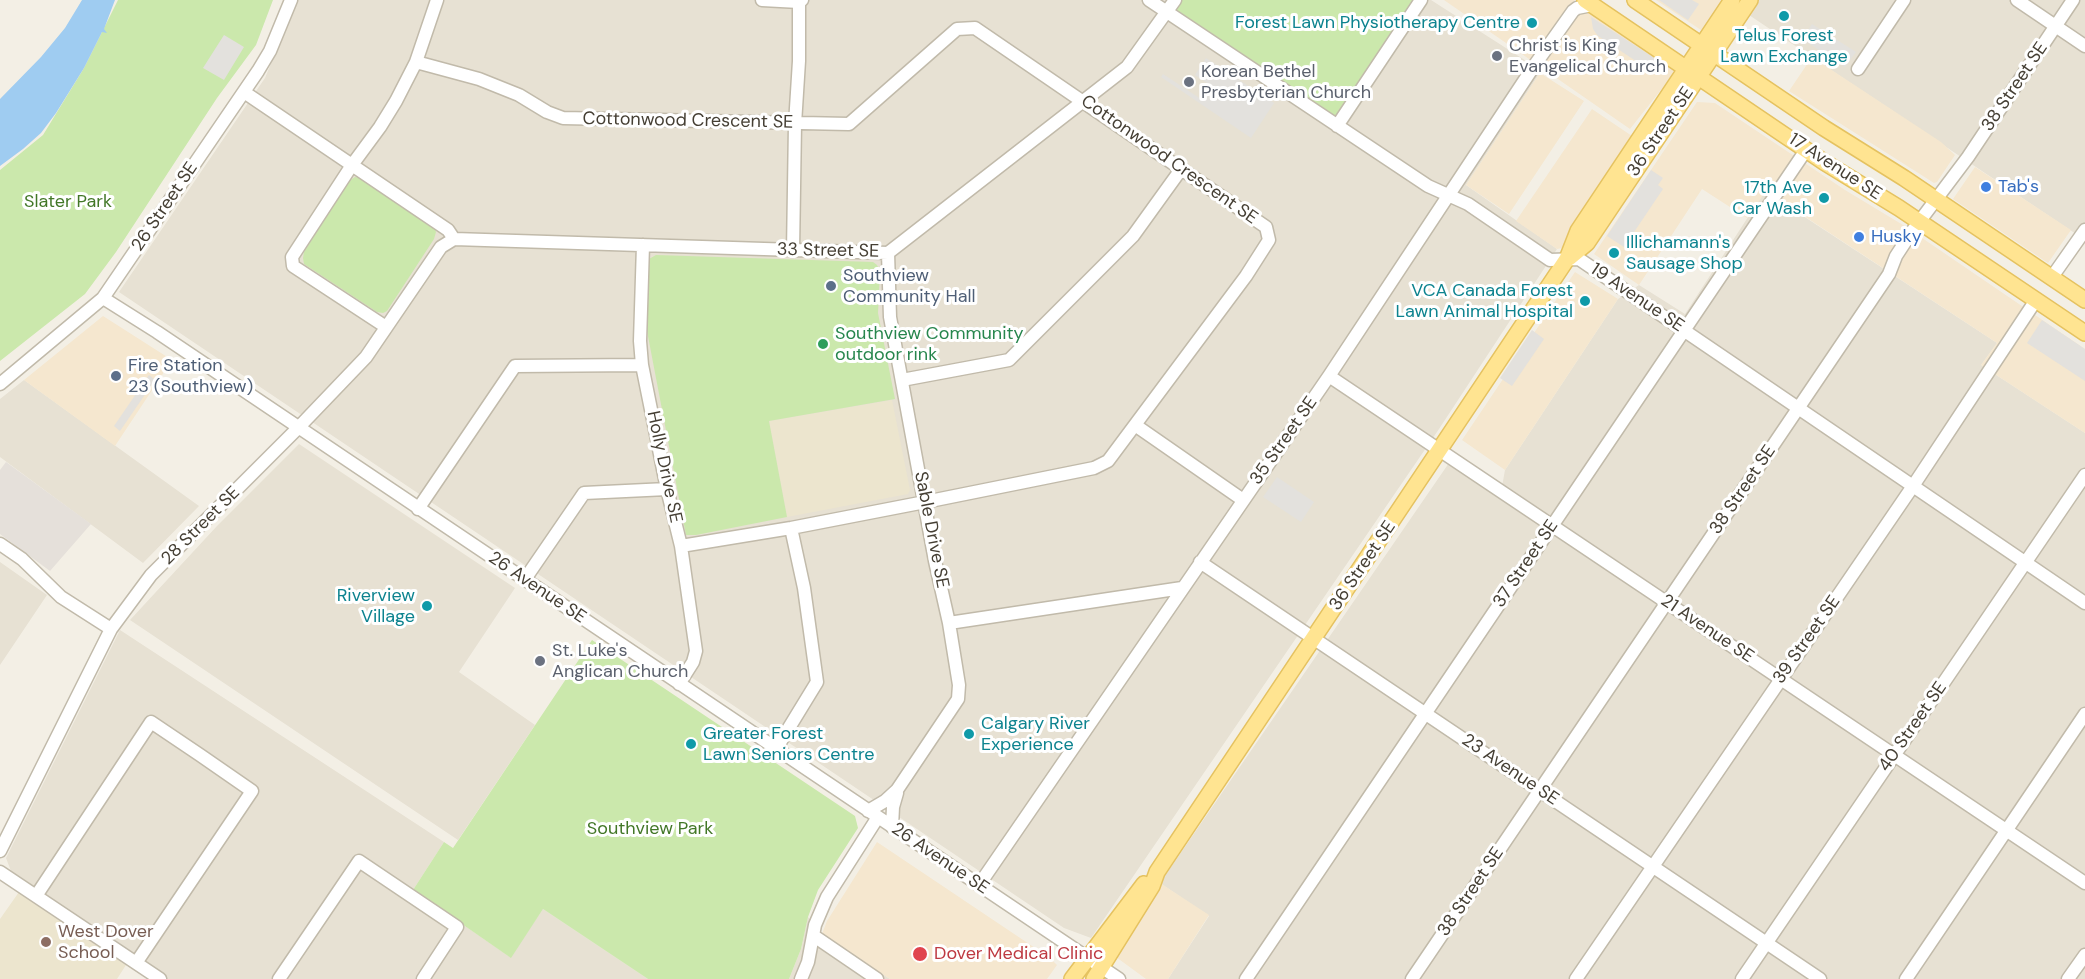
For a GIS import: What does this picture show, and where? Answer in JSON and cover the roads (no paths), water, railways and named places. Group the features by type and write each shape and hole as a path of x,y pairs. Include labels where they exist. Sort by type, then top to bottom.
{"main road":[{"name":"17 Avenue SE","path":"1635,0 2085,300"},
{"name":"36 Street SE","path":"1567,260 1587,243 1699,77 1708,49 1732,0"},
{"name":"36 Street SE","path":"1072,979 1143,885 1157,872 1567,260 1578,231 1686,68 1708,49 1750,0"},
{"name":"17 Avenue SE","path":"1589,2 1806,150 1920,222 2085,333"},
{"name":"36 Street SE","path":"1098,973 1152,886 1157,872"}],"street":[{"name":"26 Street SE","path":"0,384 103,298 270,51 291,0"},
{"path":"386,327 293,266 292,257 352,165 380,127 416,62 437,0"},
{"path":"762,0 801,1 795,124 793,251"},
{"name":"19 Avenue SE","path":"1149,0 1428,186 1468,204 1550,260 1579,259 2085,603"},
{"name":"33 Street SE","path":"454,239 888,253 1127,67 1175,0"},
{"path":"1337,126 1421,0"},
{"path":"1858,69 1904,0"},
{"path":"2017,0 2085,46"},
{"name":"38 Street SE","path":"1412,979 1889,274 1896,256 1937,200 2073,0"},
{"name":"35 Street SE","path":"979,885 1329,376 1534,66 1573,11 1589,2"},
{"name":"Cottonwood Crescent SE","path":"416,62 479,79 519,95 547,112 563,118 849,124 957,29 975,28 1266,227 1269,240 1246,276 1108,461 1094,468 925,502 791,528 681,546"},
{"path":"244,92 448,230 454,239"},
{"name":"37 Street SE","path":"1246,979 1806,150"},
{"path":"902,380 1009,360 1133,236 1182,168"},
{"path":"2052,277 2085,230"},
{"name":"28 Street SE","path":"0,851 111,629 152,575 299,428 366,357 441,247 454,239"},
{"name":"Holly Drive SE","path":"643,245 640,340 642,365 681,546 696,651 693,662 679,684"},
{"name":"Sable Drive SE","path":"801,979 808,962 815,925 827,897 873,814 897,790 958,699 959,685 949,623 890,317 888,253"},
{"name":"26 Avenue SE","path":"103,298 1087,957 1098,973 1119,979"},
{"name":"39 Street SE","path":"1576,979 1913,486 2036,300"},
{"path":"418,509 515,366 642,365"},
{"name":"21 Avenue SE","path":"1329,376 2085,883"},
{"path":"1136,425 1243,500"},
{"name":"40 Street SE","path":"1742,979 2085,475"},
{"path":"525,579 584,493 667,489"},
{"path":"776,749 817,682 804,588 791,528"},
{"path":"0,544 22,559 62,597 111,629"},
{"name":"23 Avenue SE","path":"1200,562 1820,979"},
{"path":"949,623 1182,588"},
{"path":"1906,979 2085,714"},
{"path":"36,896 151,722 252,791 136,963"},
{"name":"Sable Drive SE","path":"892,827 892,807 897,790"},
{"path":"279,979 359,861 457,927 423,979"},
{"path":"0,872 160,979"},
{"path":"814,936 877,979"},
{"path":"2068,979 2085,955"}],"water":[{"path":"82,0 115,0 104,29 107,33 102,32 84,68 41,133 0,166 0,99 41,57 65,28"}],"place":[{"name":"Telus Forest Lawn Exchange","path":"1784,16"},
{"name":"Forest Lawn Physiotherapy Centre","path":"1532,23"},
{"name":"Christ is King Evangelical Church","path":"1497,56"},
{"name":"Korean Bethel Presbyterian Church","path":"1189,82"},
{"name":"Tab's","path":"1986,187"},
{"name":"17th Ave Car Wash","path":"1824,198"},
{"name":"Husky","path":"1859,237"},
{"name":"Illichamann's Sausage Shop","path":"1614,253"},
{"name":"Southview Community Hall","path":"831,286"},
{"name":"VCA Canada Forest Lawn Animal Hospital","path":"1585,301"},
{"name":"Southview Community outdoor rink","path":"823,344"},
{"name":"Fire Station 23 (Southview)","path":"116,376"},
{"name":"Riverview Village","path":"427,606"},
{"name":"St. Luke's Anglican Church","path":"540,661"},
{"name":"Calgary River Experience","path":"969,734"},
{"name":"Greater Forest Lawn Seniors Centre","path":"691,744"},
{"name":"West Dover School","path":"46,942"},
{"name":"Dover Medical Clinic","path":"920,954"}],"park label":[{"name":"Slater Park","path":"68,202"},
{"name":"Southview Park","path":"650,829"}]}
